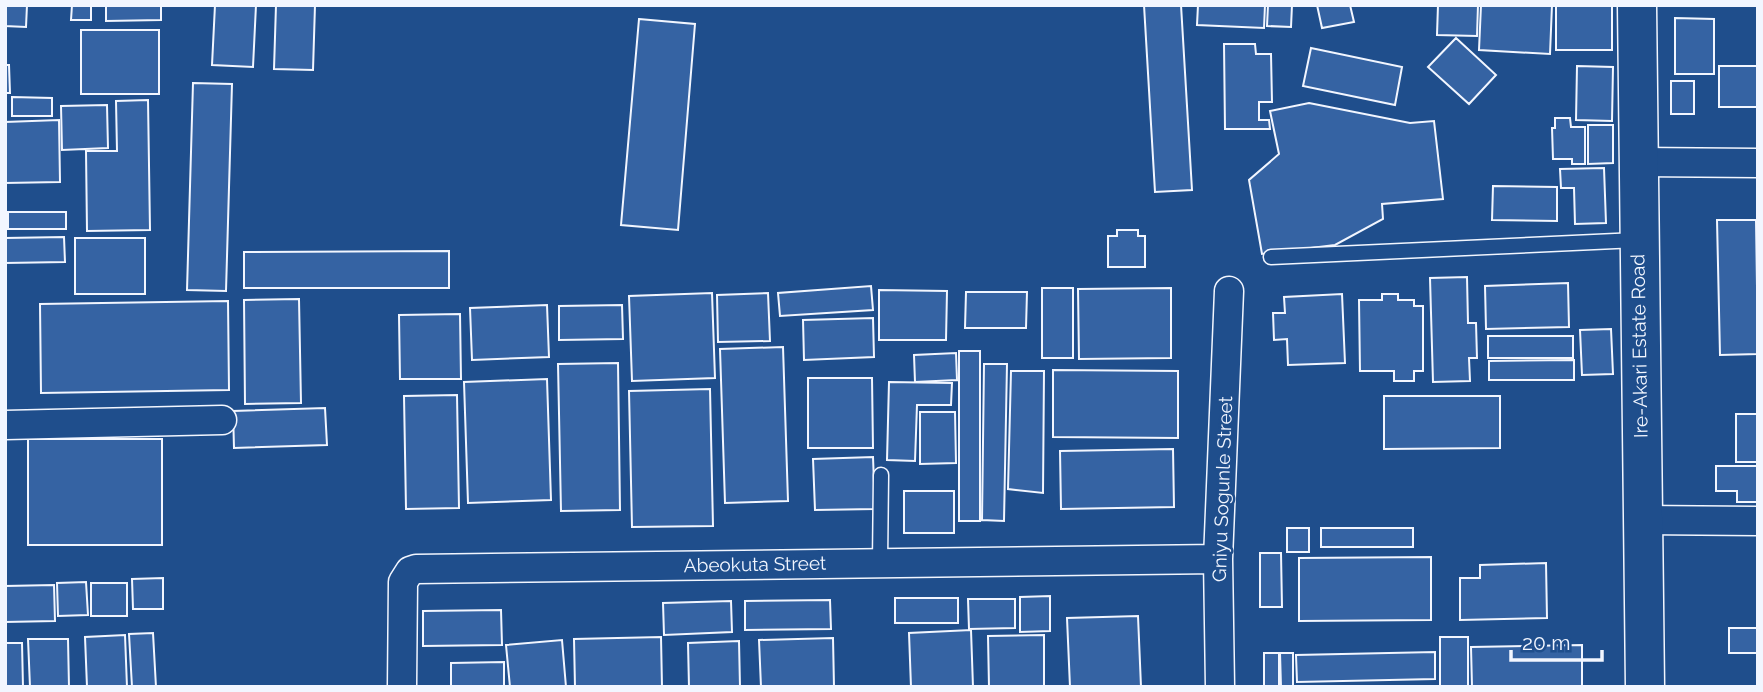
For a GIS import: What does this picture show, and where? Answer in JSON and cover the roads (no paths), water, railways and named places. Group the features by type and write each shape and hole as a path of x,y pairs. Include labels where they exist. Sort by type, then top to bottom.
{"street":[{"name":"Ire-Akari Estate Road","path":"1637,5 1645,687"},
{"path":"1639,162 1758,163"},
{"name":"Gniyu Sogunle Street","path":"1220,687 1218,559 1229,290"},
{"path":"5,425 222,420"},
{"path":"1641,520 1758,521"},
{"name":"Abeokuta Street","path":"402,687 403,582 410,571 416,569 1218,559"}],"lane":[{"path":"1271,257 1638,240"},
{"path":"880,563 881,475"}]}
